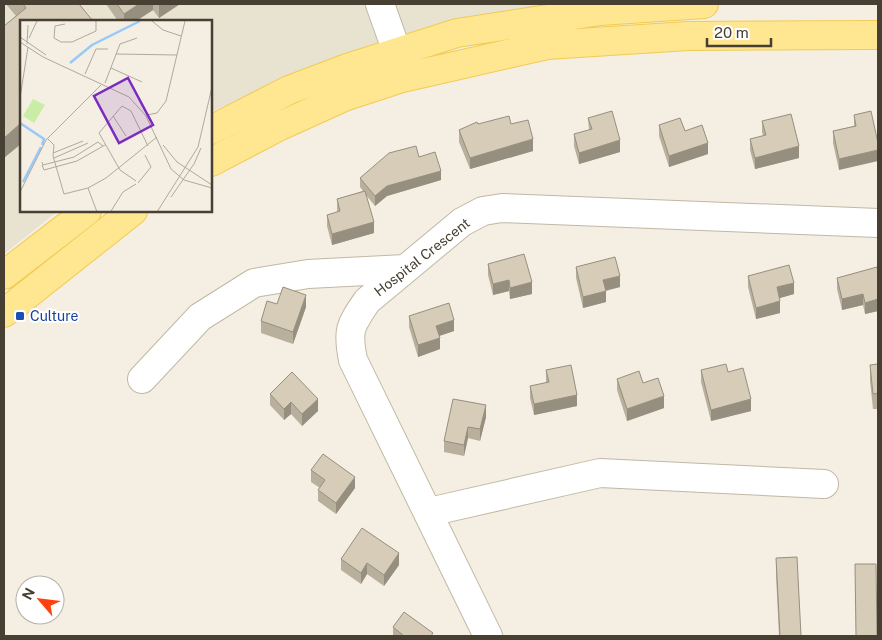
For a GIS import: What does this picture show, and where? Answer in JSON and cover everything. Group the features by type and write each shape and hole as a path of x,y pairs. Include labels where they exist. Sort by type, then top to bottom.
{"main road":[{"path":"212,129 289,90 347,68 457,33 600,11 704,4"},
{"path":"212,161 280,126 344,97 402,78 547,45 688,36 878,35"},
{"path":"4,275 86,212"},
{"path":"4,313 132,212"}],"street":[{"path":"380,4 397,52"},
{"name":"Hospital Crescent","path":"488,636 353,360 349,337 356,316 367,301 462,222 483,211 502,208 878,223"},
{"path":"142,379 200,317 254,283 308,274 405,270"},
{"path":"429,512 600,473 824,484"}],"shaded area":[{"path":"4,4 568,4 344,54 212,112 212,20 20,20 20,212 57,212 4,254"}],"building":[{"path":"23,4 79,4 92,20 20,20 20,124 4,138 4,26 26,8"},
{"path":"117,4 139,4 124,14"},
{"path":"612,111 620,140 579,153 574,134 592,129 588,118"},
{"path":"871,111 878,150 839,159 833,131 856,126 854,115"},
{"path":"791,114 799,146 755,158 750,139 766,135 762,121"},
{"path":"509,116 511,124 528,120 533,139 470,158 459,130 477,122 478,124"},
{"path":"680,118 685,131 702,125 708,143 669,156 659,125"},
{"path":"416,146 419,157 435,152 441,171 387,186 375,196 360,178 389,153"},
{"path":"365,191 374,222 332,234 327,215 340,211 337,199"},
{"path":"524,254 532,282 510,288 509,280 493,284 488,264"},
{"path":"615,257 620,276 603,280 606,291 583,297 576,267"},
{"path":"789,265 794,283 777,287 780,301 756,308 748,276"},
{"path":"877,267 878,299 865,303 863,294 842,299 837,278"},
{"path":"283,287 306,295 293,332 261,321 267,301 277,304"},
{"path":"449,303 454,320 436,326 440,338 418,345 409,316"},
{"path":"726,364 728,372 743,368 751,399 711,410 701,370"},
{"path":"878,364 878,393 873,394 870,365"},
{"path":"571,365 577,395 534,404 530,386 549,382 546,370"},
{"path":"639,371 643,383 658,378 664,396 627,409 617,379"},
{"path":"292,372 318,399 302,414 291,402 284,409 270,394"},
{"path":"453,399 486,405 480,429 468,427 464,445 444,441"},
{"path":"323,454 355,477 336,503 318,490 325,480 311,470"},
{"path":"362,528 399,553 384,575 367,563 361,573 341,559"},
{"path":"797,557 801,636 780,636 776,558"},
{"path":"855,564 876,564 877,636 856,636"},
{"path":"404,612 433,633 431,636 404,636 393,627"}],"place":[{"name":"Culture","path":"20,316"}]}
